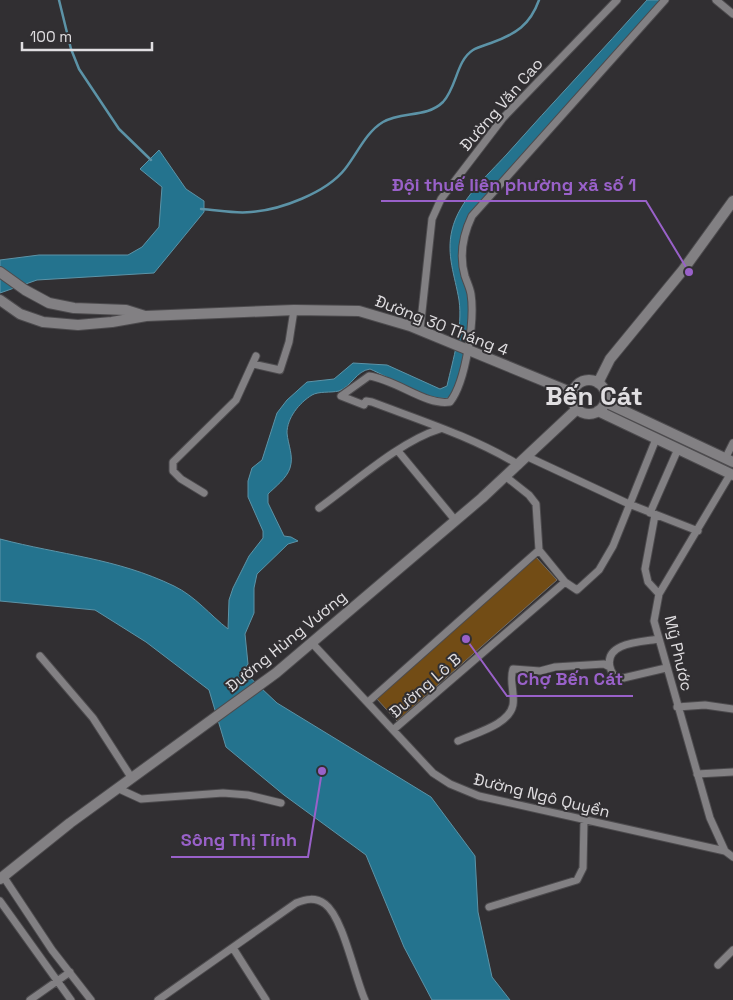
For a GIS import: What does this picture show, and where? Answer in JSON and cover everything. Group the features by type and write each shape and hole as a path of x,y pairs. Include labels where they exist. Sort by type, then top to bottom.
{"main road":[{"path":"598,382 610,359 683,270 733,201"},
{"name":"Đường 30 Tháng 4","path":"0,272 40,300 61,307 126,310 146,316"},
{"name":"Đường 30 Tháng 4","path":"2,302 20,314 43,322 78,324 112,322 146,316 294,310 359,310 420,330 573,393"},
{"path":"583,381 598,382 605,391 605,402 598,411 587,414 577,409 572,398 573,393 583,381"},
{"path":"605,402 730,460 732,474"},
{"name":"Đường Hùng Vương","path":"2,877 131,777 276,672 519,465 577,409"},
{"path":"598,411 732,474"},
{"path":"622,422 628,412"}],"street":[{"name":"Đường Văn Cao","path":"420,330 432,219 441,199 504,118 617,0"},
{"path":"519,465 498,452 440,428 372,402 366,401 364,405 341,396 369,376 395,382 434,402 450,402 462,383 468,350 471,295 463,266 463,247 465,231 472,216 665,0"},
{"path":"716,0 733,14"},
{"path":"253,364 280,370 290,342 294,310"},
{"path":"204,494 181,479 173,470 173,462 236,400 256,356"},
{"path":"319,508 425,433 440,428"},
{"path":"505,476 529,495 536,504 539,550 565,582 577,590 599,570 613,546 656,439"},
{"path":"730,460 733,443"},
{"path":"659,594 648,582 645,569 653,514 678,449"},
{"path":"398,451 455,520"},
{"path":"528,456 629,504 698,531"},
{"name":"Mỹ Phước","path":"725,851 710,818 654,621 659,594 732,474"},
{"path":"368,702 539,550"},
{"name":"Đường Lô B","path":"393,730 565,582"},
{"path":"659,639 616,647 612,653 610,667 615,678 620,680 666,668"},
{"name":"Đường Ngô Quyền","path":"311,642 433,773 450,784 478,796 725,851 733,857"},
{"path":"40,656 93,718 131,777"},
{"path":"458,741 506,719 513,705 510,676 513,669 540,671 554,667 604,664 610,667"},
{"path":"678,707 705,706 733,709"},
{"path":"697,774 733,772"},
{"path":"117,788 141,799 223,793 248,795 282,803"},
{"path":"489,908 577,880 583,868 584,820"},
{"path":"2,877 91,1000"},
{"path":"158,1000 296,903 306,899 317,900 332,911 338,922 365,1000"},
{"path":"0,901 71,1000"},
{"path":"233,948 266,1000"},
{"path":"718,965 733,950"},
{"path":"30,1000 70,972"}],"water":[{"path":"647,0 663,0 486,196 462,238 469,294 468,334 457,386 449,398 420,393 370,369 365,370 339,391 312,395 291,416 287,433 291,455 290,468 284,479 268,494 268,503 284,536 298,541 288,544 257,574 254,588 254,613 245,634 248,664 243,671 277,703 431,797 475,856 478,912 492,977 510,1000 432,1000 404,947 366,855 284,795 226,747 209,690 146,642 95,610 0,601 0,539 110,563 152,577 182,590 228,629 229,600 233,588 249,556 263,538 263,531 248,497 248,481 252,468 262,460 277,413 287,400 307,382 334,379 353,363 387,365 440,389 447,386 460,321 459,300 452,265 450,239 461,209 483,180"},
{"path":"159,150 186,189 204,201 204,212 154,273 37,280 0,293 0,260 39,255 128,255 142,247 159,227 162,187 140,169"}],"building":[{"path":"536,557 557,580 397,721 376,698"}],"waterway":[{"path":"59,0 71,49 79,69 119,129 151,160"},
{"path":"201,209 239,213 263,211 288,204 315,193 337,178 377,126 398,116 429,110 443,102 448,96 467,55 475,49 500,40 521,28 531,16 539,0"}],"place":[{"name":"Đội thuế liên phường xã số 1","path":"689,272"},
{"name":"Chợ Bến Cát","path":"466,639"},
{"name":"Sông Thị Tính","path":"322,771"}],"district":[{"name":"Bến Cát","path":"594,396"}]}
